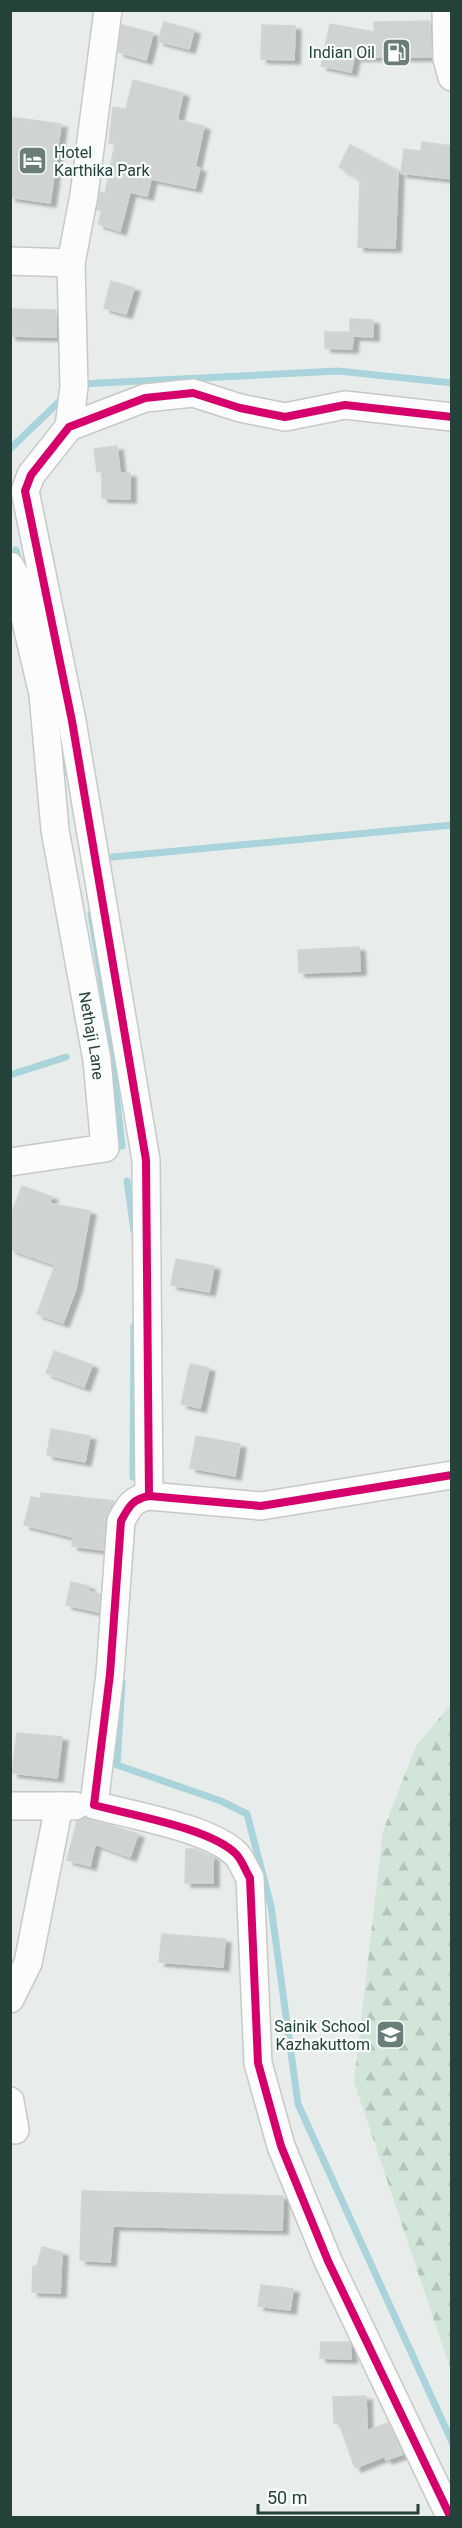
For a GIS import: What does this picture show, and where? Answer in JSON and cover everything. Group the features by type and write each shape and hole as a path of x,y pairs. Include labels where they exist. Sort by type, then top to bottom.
{"street":[{"path":"69,427 74,387 71,263 84,195 108,10"},
{"path":"446,10 447,59 452,77"},
{"path":"10,261 71,263"},
{"path":"149,1496 146,1160 72,721 25,491 31,475 69,427 145,398 193,393 240,408 285,417 345,405 452,417"},
{"name":"Nethaji Lane","path":"10,566 15,575 43,694 55,830 96,1060 105,1148 10,1162"},
{"path":"94,1805 110,1674 121,1521 128,1507 137,1498 149,1496 261,1506 452,1475"},
{"path":"10,1806 94,1805 215,1839 236,1854 250,1878 258,2063 281,2146 328,2260 451,2517"},
{"path":"10,1999 28,1963 59,1806"},
{"path":"10,2101 15,2130"}],"green space":[{"path":"451,1704 451,2371 354,2082 383,1831 416,1746"}],"building":[{"path":"430,21 431,57 354,57 351,72 321,66 330,24 374,32 374,22"},
{"path":"164,22 194,30 189,49 158,41"},
{"path":"122,25 153,33 146,60 118,52"},
{"path":"262,25 295,26 294,60 261,59"},
{"path":"133,80 183,93 177,120 204,126 195,167 200,168 195,188 151,179 147,196 130,192 120,231 98,224 102,211 97,210 100,192 105,193 115,144 109,143 113,107 126,109"},
{"name":"Hotel Karthika Park","path":"10,117 61,124 50,203 10,197"},
{"path":"422,142 452,146 452,179 401,173 404,149 421,151"},
{"path":"350,145 398,171 395,248 358,247 360,179 339,167"},
{"path":"111,281 134,288 126,314 104,308"},
{"path":"10,309 56,310 56,337 10,336"},
{"path":"350,319 373,320 373,337 353,336 352,349 325,348 325,332 350,332"},
{"path":"117,446 120,473 130,473 130,499 102,498 102,471 97,472 94,449"},
{"path":"359,947 360,971 299,973 298,950"},
{"path":"22,1186 52,1197 49,1203 90,1211 76,1288 63,1323 37,1314 55,1265 10,1249 10,1218"},
{"path":"176,1259 214,1266 209,1292 171,1285"},
{"path":"54,1351 92,1365 84,1387 46,1373"},
{"path":"190,1364 209,1368 200,1408 181,1404"},
{"path":"51,1429 90,1436 85,1462 47,1455"},
{"path":"196,1436 240,1444 235,1476 190,1468"},
{"path":"41,1493 114,1501 105,1519 103,1550 72,1546 73,1537 24,1525 31,1497 41,1499"},
{"path":"71,1582 89,1586 88,1591 100,1594 99,1612 66,1605"},
{"path":"17,1733 62,1737 57,1778 12,1773"},
{"path":"85,1818 138,1834 130,1857 95,1844 90,1866 67,1860 77,1821"},
{"path":"186,1849 195,1849 213,1857 213,1883 185,1883"},
{"path":"162,1934 225,1939 223,1967 159,1962"},
{"path":"82,2191 283,2196 282,2230 113,2226 110,2262 80,2260"},
{"path":"42,2247 62,2252 60,2293 32,2292 33,2266 37,2266"},
{"path":"261,2285 293,2289 290,2310 258,2306"},
{"path":"321,2342 350,2342 351,2359 320,2358"},
{"path":"366,2396 367,2431 388,2423 403,2454 386,2460 385,2456 355,2468 339,2423 334,2423 333,2397"}],"waterway":[{"path":"80,384 338,371 452,383"},
{"path":"10,449 65,396"},
{"path":"16,550 19,562"},
{"path":"59,737 68,773"},
{"path":"113,857 452,825"},
{"path":"91,914 107,1014 122,1146"},
{"path":"10,1075 66,1057"},
{"path":"127,1181 134,1231"},
{"path":"133,1477 134,1326"},
{"path":"122,1682 117,1765 221,1801 247,1814 271,1906 298,2104 452,2442"}],"cycle path":[{"path":"149,1496 146,1160 72,721 25,491 31,475 69,427 145,398 193,393 240,408 285,417 345,405 452,417"},
{"path":"451,2518 328,2261 281,2146 258,2063 250,1878 242,1862 224,1845 208,1837 169,1824 94,1805 110,1674 121,1521 132,1504 149,1496 261,1506 452,1475"}],"place":[{"name":"Indian Oil","path":"396,52"},
{"name":"Hotel Karthika Park","path":"33,161"},
{"name":"Sainik School Kazhakuttom","path":"391,2035"}]}
